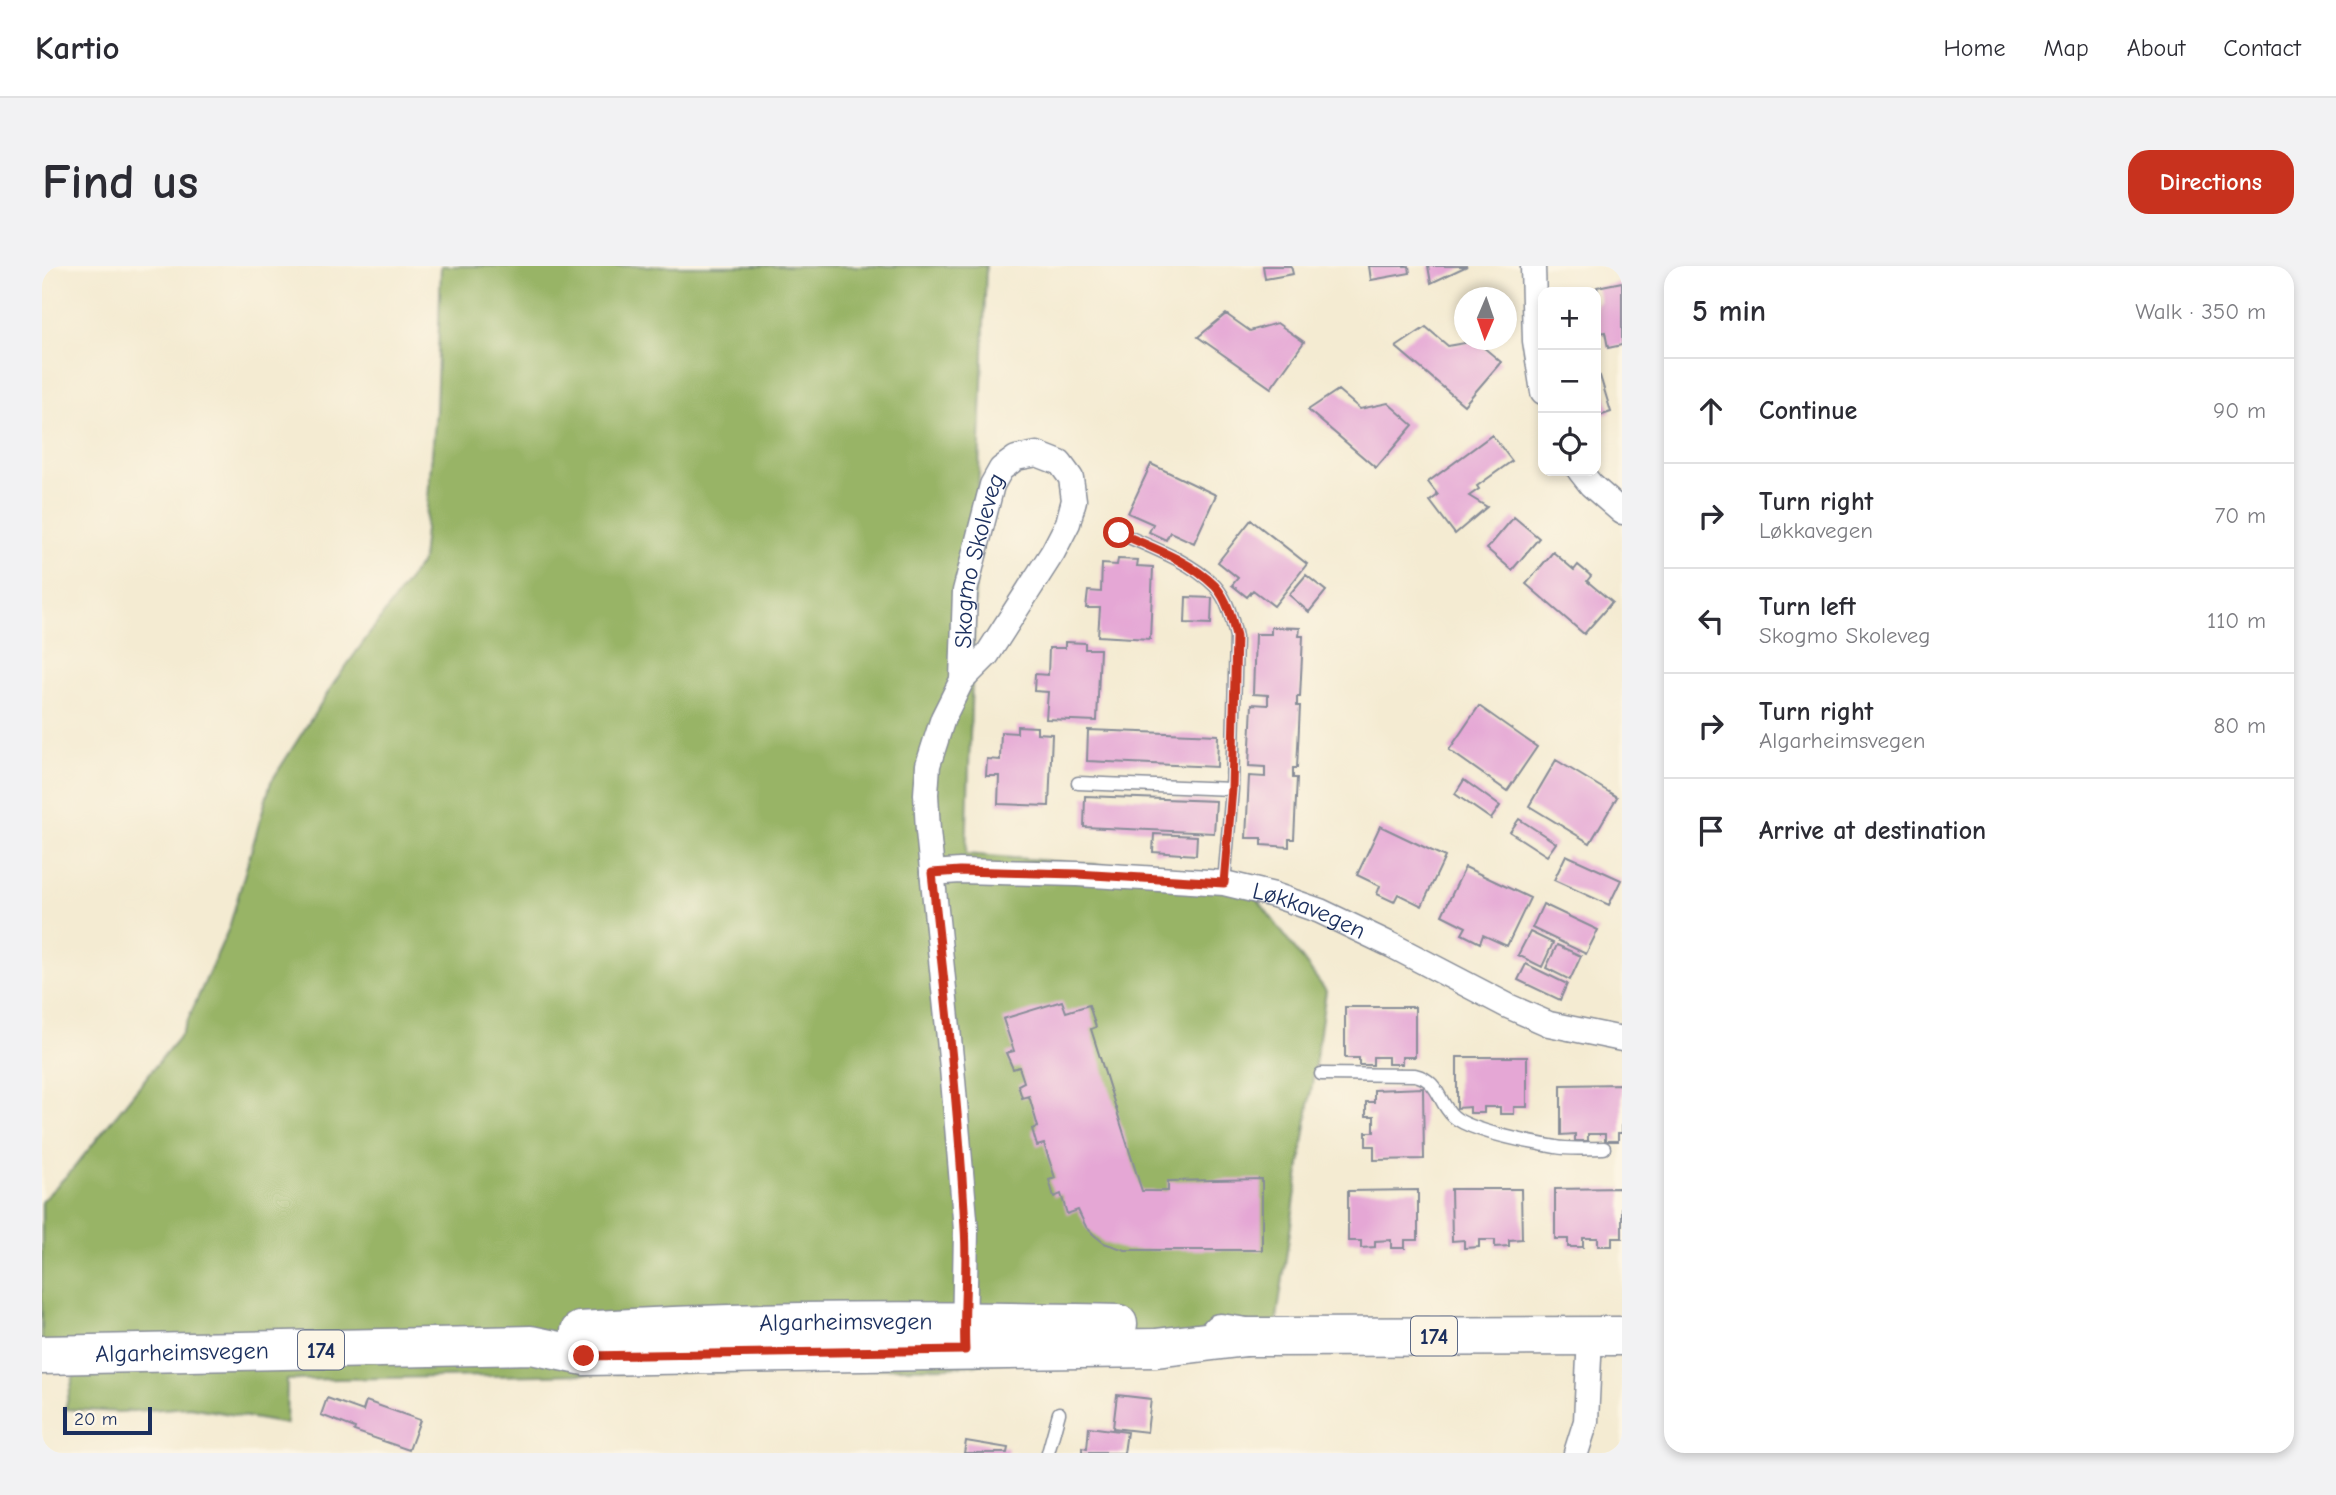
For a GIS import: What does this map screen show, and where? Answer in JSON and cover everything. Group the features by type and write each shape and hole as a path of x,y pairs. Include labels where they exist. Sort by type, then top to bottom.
{"main road":[{"name":"Algarheimsvegen","path":"42,1354 531,1345 579,1331 689,1324 965,1336 1156,1325 1246,1336 1606,1336"}],"street":[{"path":"1532,266 1538,360"},
{"name":"Skogmo Skoleveg","path":"962,680 965,591 992,485 1001,469 1016,458 1037,454 1060,463 1070,478 1074,500 1068,523 1053,552 987,656 962,680 943,718 928,765 926,794 932,873 966,1230 965,1336"},
{"path":"1584,476 1622,512"},
{"name":"Løkkavegen","path":"932,873 960,871 1077,874 1224,883 1274,895 1320,912 1393,946 1508,1006 1549,1024 1622,1039"},
{"path":"1576,1453 1606,1336"}],"lane":[{"path":"1119,533 1197,572 1216,587 1231,615 1236,637 1232,789 1224,883"},
{"path":"1078,783 1232,789"},
{"path":"1321,1074 1415,1074 1432,1083 1452,1115 1470,1126 1558,1148 1604,1148"},
{"path":"1048,1453 1059,1413"}],"green space":[{"path":"441,266 986,266 966,854 1241,877 1326,991 1274,1338 948,1367 287,1380 286,1424 190,1407 119,1412 65,1409 78,1359 42,1359 42,1201 73,1169 182,1033 229,928 271,782 334,683 422,561 436,411"}],"building":[{"path":"1263,266 1291,266 1293,274 1265,279"},
{"path":"1369,266 1409,266 1410,273 1371,280"},
{"path":"1428,266 1467,266 1431,283"},
{"path":"1622,282 1622,345 1608,348 1605,332 1601,333 1601,287 1597,287"},
{"path":"1226,314 1250,331 1277,323 1304,342 1271,388 1198,337"},
{"path":"1426,327 1448,346 1454,345 1454,350 1487,350 1501,362 1464,405 1396,347"},
{"path":"1601,379 1611,412 1601,415"},
{"path":"1338,390 1360,409 1388,403 1413,425 1376,468 1308,410"},
{"path":"1492,435 1512,461 1477,486 1479,489 1469,496 1487,507 1455,534 1430,501 1438,495 1428,482"},
{"path":"1151,464 1216,495 1194,543 1170,532 1166,540 1149,532 1153,524 1128,513"},
{"path":"1514,517 1539,538 1512,570 1487,549"},
{"path":"1251,520 1307,564 1274,606 1253,590 1247,597 1232,585 1238,578 1218,562"},
{"path":"1553,552 1574,570 1578,565 1591,576 1587,581 1612,602 1584,634 1526,584"},
{"path":"1118,559 1138,560 1137,566 1153,567 1150,639 1098,636 1100,608 1086,608 1088,591 1101,592 1102,564 1117,565"},
{"path":"1306,575 1326,591 1309,612 1289,595"},
{"path":"1186,597 1212,598 1211,624 1185,623"},
{"path":"1271,627 1300,628 1299,636 1303,636 1300,697 1297,697 1297,706 1300,706 1297,768 1293,768 1293,778 1297,778 1294,839 1289,839 1289,847 1262,845 1262,838 1246,838 1249,776 1265,777 1265,767 1249,766 1252,704 1268,705 1268,695 1253,694 1255,634 1271,634"},
{"path":"1065,642 1085,643 1085,649 1100,649 1097,721 1046,719 1048,692 1034,691 1035,674 1048,675 1049,648 1065,648"},
{"path":"1479,706 1537,747 1507,791 1449,750"},
{"path":"1017,726 1037,727 1037,733 1052,734 1049,806 998,804 999,776 986,776 987,759 1000,760 1001,732 1017,733"},
{"path":"1088,730 1218,735 1217,767 1087,761"},
{"path":"1556,760 1617,797 1590,843 1529,806"},
{"path":"1464,780 1500,806 1491,819 1455,794"},
{"path":"1085,796 1216,801 1214,833 1084,827"},
{"path":"1519,819 1556,843 1547,856 1510,832"},
{"path":"1380,826 1445,857 1422,906 1398,894 1394,902 1377,894 1380,886 1357,875"},
{"path":"1154,834 1197,836 1196,855 1153,852"},
{"path":"1566,855 1621,880 1609,905 1554,880"},
{"path":"1465,867 1530,898 1507,946 1483,935 1480,943 1462,934 1466,927 1442,915"},
{"path":"1543,904 1598,930 1586,954 1532,928"},
{"path":"1530,932 1553,943 1542,967 1518,955"},
{"path":"1557,945 1581,956 1570,980 1546,968"},
{"path":"1526,964 1567,984 1560,1000 1518,980"},
{"path":"1062,1001 1066,1012 1089,1005 1096,1027 1091,1029 1142,1191 1168,1191 1168,1181 1262,1179 1262,1250 1125,1250 1104,1243 1094,1235 1086,1227 1078,1210 1067,1214 1061,1194 1054,1197 1049,1180 1055,1178 1044,1144 1037,1146 1032,1129 1038,1127 1029,1096 1022,1098 1018,1085 1024,1082 1019,1067 1013,1069 1006,1053 1014,1051 1003,1019"},
{"path":"1345,1007 1415,1007 1415,1057 1402,1057 1402,1064 1388,1064 1388,1057 1373,1057 1373,1065 1359,1065 1359,1058 1345,1058"},
{"path":"1457,1057 1527,1057 1527,1107 1514,1107 1514,1114 1500,1114 1500,1107 1484,1107 1484,1113 1470,1113 1470,1107 1457,1108"},
{"path":"1622,1084 1622,1133 1618,1133 1618,1141 1605,1141 1605,1134 1588,1134 1588,1141 1575,1141 1575,1134 1561,1135 1561,1085"},
{"path":"1423,1088 1424,1159 1374,1160 1374,1146 1366,1146 1366,1132 1374,1132 1374,1116 1366,1116 1366,1102 1374,1102 1374,1090"},
{"path":"1622,1188 1622,1238 1612,1238 1612,1246 1598,1246 1598,1238 1583,1238 1583,1247 1568,1247 1568,1239 1555,1239 1555,1189"},
{"path":"1451,1189 1521,1189 1522,1239 1509,1240 1509,1246 1495,1247 1495,1240 1479,1240 1479,1247 1464,1248 1464,1240 1452,1241"},
{"path":"1418,1190 1418,1240 1405,1240 1405,1248 1391,1248 1391,1240 1375,1241 1375,1247 1361,1248 1361,1241 1348,1241 1348,1191"},
{"path":"1117,1395 1151,1399 1147,1432 1113,1428"},
{"path":"327,1398 363,1411 366,1401 420,1420 409,1450 354,1431 355,1428 321,1415"},
{"path":"1089,1427 1127,1432 1124,1453 1082,1453 1082,1448 1087,1449"},
{"path":"966,1441 1008,1448 1007,1453 964,1453"}],"route":[{"path":"584,1356 965,1350 966,1230 932,873 960,871 1077,874 1224,883 1232,789 1236,637 1231,615 1216,587 1197,572 1119,533"}]}
